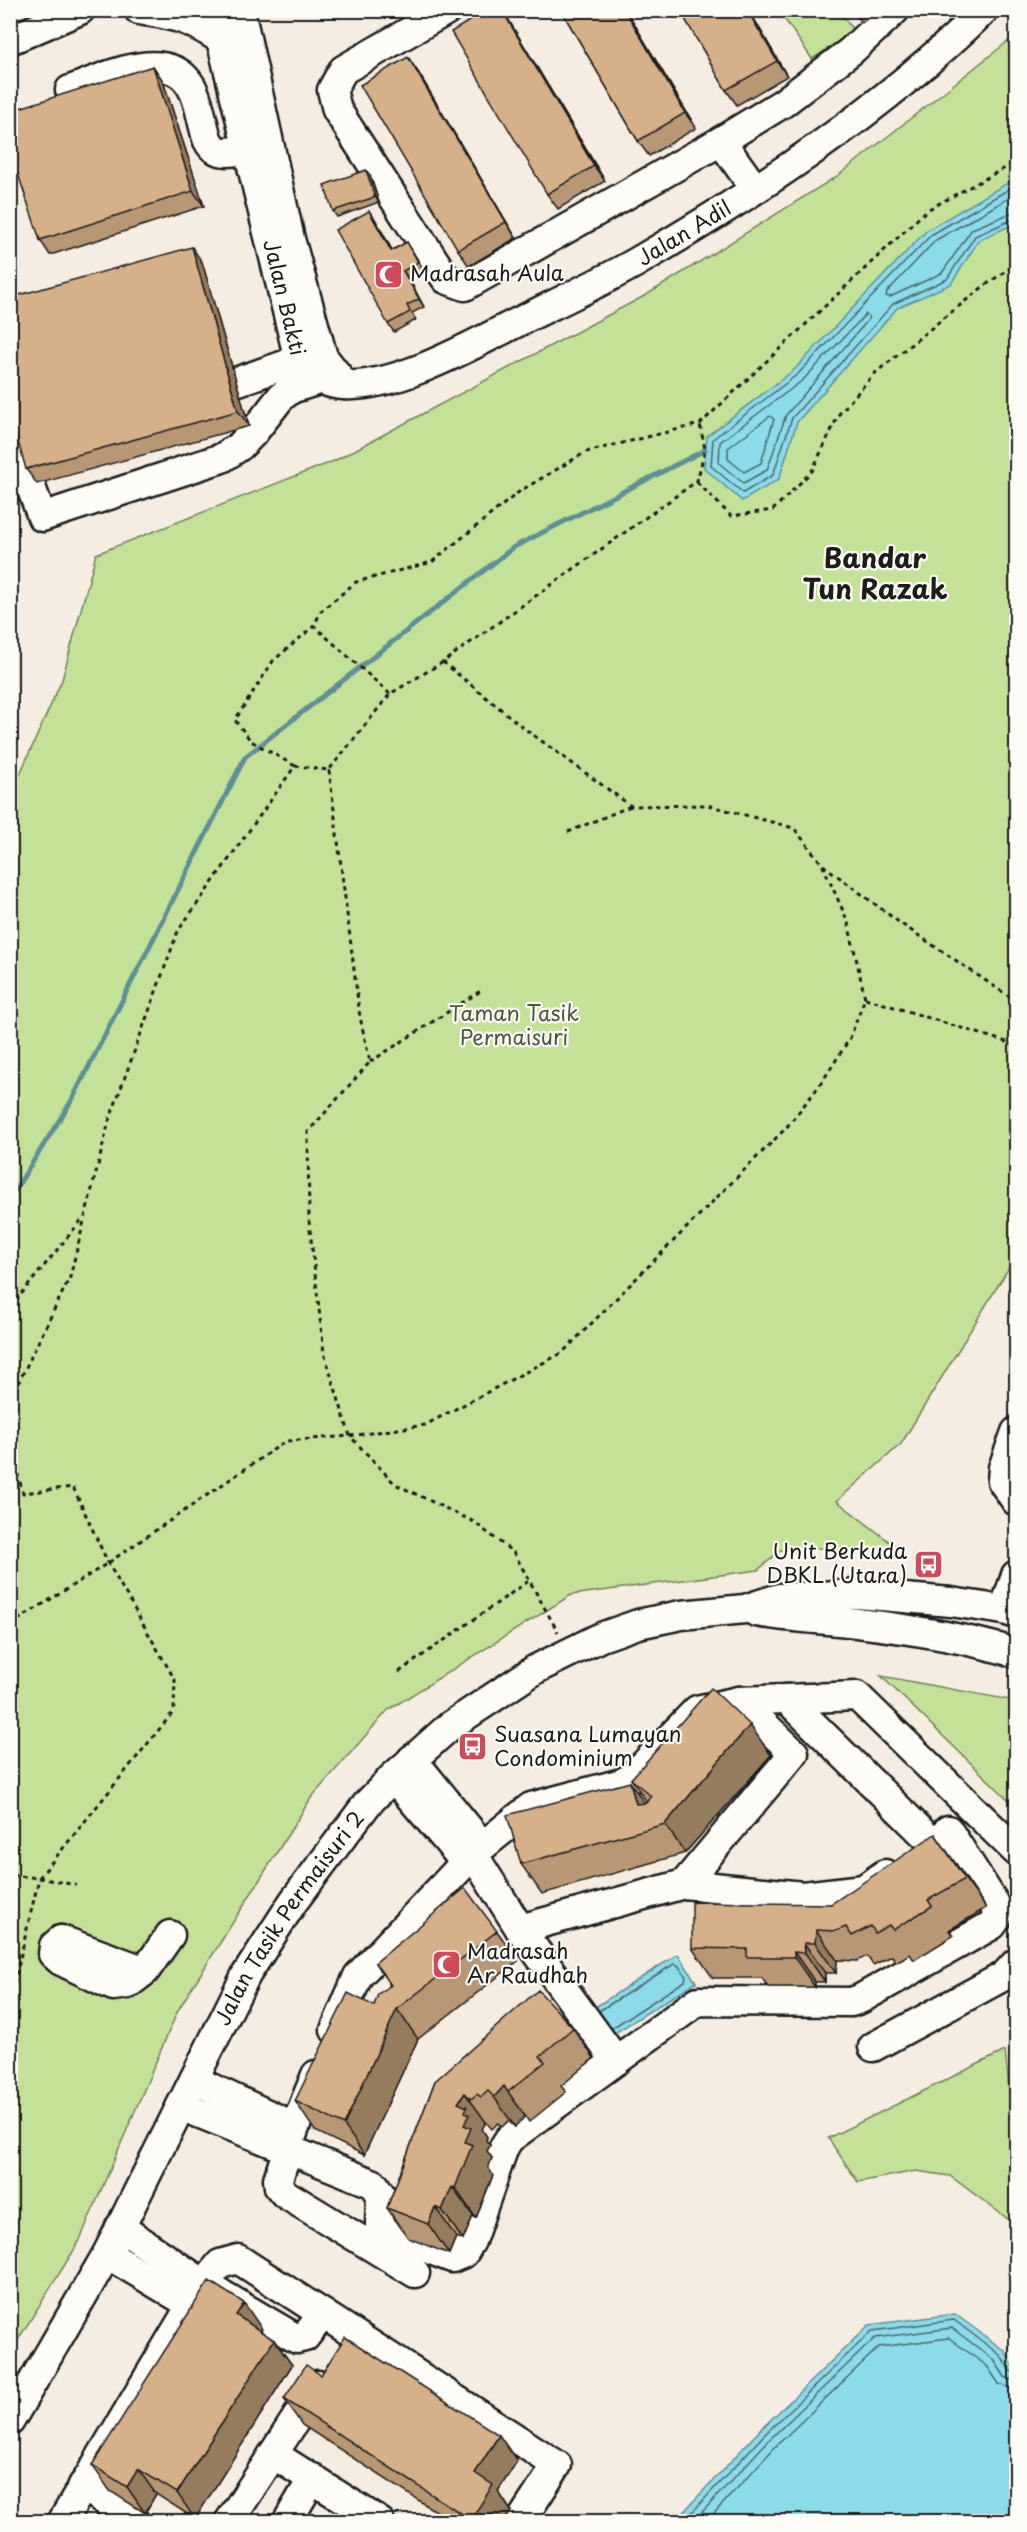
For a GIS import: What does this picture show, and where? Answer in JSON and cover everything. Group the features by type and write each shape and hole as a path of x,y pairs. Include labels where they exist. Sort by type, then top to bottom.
{"street":[{"path":"10,40 80,10"},
{"path":"139,10 179,16 198,24 240,22"},
{"name":"Jalan Bakti","path":"214,10 240,22 258,145 299,360 332,382"},
{"path":"447,10 343,70 332,90 337,110 446,279 465,286 721,141 783,103 851,51 895,10"},
{"name":"Jalan Adil","path":"87,434 20,457 42,517 222,458 240,446 281,397 291,389 332,382 389,380 462,350 634,264 825,143 950,43 984,10"},
{"path":"70,90 143,65 163,68 175,72 194,90 208,141 215,149 223,152 258,145"},
{"path":"721,141 755,189"},
{"name":"Jalan Bakti","path":"258,145 290,239 332,382"},
{"path":"176,403 299,360"},
{"path":"1017,1432 1003,1468 1002,1480 1017,1501"},
{"path":"1010,1612 1017,1575"},
{"name":"Jalan Tasik Permaisuri 2","path":"10,2421 107,2253 246,1975 292,1902 367,1804 450,1726 536,1669 601,1637 638,1624 681,1615 745,1609 778,1598 858,1594 951,1602 1010,1612"},
{"name":"Jalan Tasik Permaisuri 2","path":"745,1609 778,1616 863,1624 991,1646 1017,1653"},
{"path":"415,2273 285,2194 279,2187 278,2179 292,2137 358,1976 473,1854 531,1807 622,1783 631,1778 697,1710 739,1701 857,1696 1017,1851"},
{"path":"194,2080 374,2184 381,2195 380,2225 387,2233 452,2258 464,2253 471,2241 504,2147 509,2139 698,2001 851,2002 992,1925 997,1918 995,1904 924,1847 786,1699"},
{"path":"684,1884 794,1752 739,1701"},
{"path":"403,1768 477,1839 473,1854 520,1929 616,2061"},
{"path":"520,1929 684,1884 803,1896 864,1889 976,1811"},
{"path":"145,1971 170,1935"},
{"path":"873,2047 1004,1977 1017,1963"},
{"path":"181,2106 292,2137"},
{"path":"120,2228 197,2294"},
{"path":"107,2253 297,2339 305,2337 323,2314"},
{"path":"63,2522 197,2294 220,2264 238,2259 323,2314 341,2348 557,2465 520,2522"},
{"path":"229,2522 341,2348"},
{"path":"273,2454 380,2522"},
{"path":"293,2519 313,2478"},
{"path":"83,2485 135,2522"}],"path":[{"path":"329,770 295,766 251,741 235,720 273,661 314,626 321,611 356,582 432,562 520,491 586,452 700,424 927,210 1017,162"},
{"path":"697,481 731,516 773,510 812,471 839,414 874,374 984,286 1017,264"},
{"path":"370,1062 360,1017 329,770 390,694 442,662 697,481 705,450 700,424"},
{"path":"314,626 390,694"},
{"path":"442,662 525,729 631,806"},
{"path":"10,1400 70,1276 108,1121 178,931 295,766"},
{"path":"10,1625 108,1563 286,1441 350,1436 425,1425 562,1353 786,1128 820,1084 850,1038 864,998 848,922 822,864 794,828 706,805 631,806 568,832"},
{"path":"822,864 900,923 1017,1001"},
{"path":"482,990 370,1062 309,1132 309,1221 324,1353 350,1436 396,1484 474,1522 514,1552 568,1653"},
{"path":"864,998 1017,1045"},
{"path":"10,1308 85,1215"},
{"path":"10,1447 23,1493 73,1487 108,1563 175,1680 174,1711 39,1878 10,2001"},
{"path":"399,1672 530,1580"},
{"path":"10,1875 76,1885"}],"green space":[{"path":"779,11 839,11 854,31 812,59"},
{"name":"Taman Tasik Permaisuri","path":"1016,35 1016,1256 901,1444 837,1501 900,1550 806,1548 781,1550 758,1570 571,1595 388,1710 311,1798 178,2010 79,2242 11,2351 10,796 62,680 96,554 334,461 648,294 839,175"},
{"path":"881,1676 1016,1701 1016,1807"},
{"path":"1005,2051 1016,2152 1016,2225 950,2176 916,2171 858,2182 828,2138"}],"water":[{"path":"1016,178 1016,223 979,240 951,284 897,308 797,422 779,479 742,501 704,468 707,436 794,370 927,230"},
{"path":"678,1954 696,1982 607,2038 589,2011"},
{"path":"955,2314 1005,2351 1016,2372 1016,2521 675,2521 760,2430 869,2325"}],"building":[{"path":"487,10 502,10 594,166 547,194 451,32"},
{"path":"561,10 625,10 685,113 638,141"},
{"path":"680,10 747,10 777,61 726,90"},
{"path":"408,57 506,222 458,250 360,85"},
{"path":"153,66 193,191 40,240 10,150 10,111"},
{"path":"366,170 375,197 333,211 324,185"},
{"name":"Madrasah Aula","path":"369,211 391,251 407,242 418,262 403,271 419,299 407,305 410,312 388,324 335,230"},
{"path":"192,247 238,411 26,469 10,414 10,298"},
{"path":"711,1688 750,1725 665,1824 521,1864 507,1815 630,1782 636,1804 646,1803 651,1796 631,1779"},
{"path":"935,1834 965,1879 928,1900 932,1906 893,1930 889,1925 875,1933 871,1926 852,1936 846,1927 836,1931 816,1930 815,1943 804,1943 805,1953 794,1952 794,1957 747,1957 747,1949 692,1948 692,1902 831,1904"},
{"path":"465,1888 497,1931 397,2009 344,2125 295,2101 348,1993 374,2006 378,1994 391,1985 375,1963"},
{"path":"538,1990 573,2028 540,2056 545,2062 508,2092 504,2086 494,2097 488,2091 481,2097 477,2094 471,2099 465,2093 458,2103 467,2107 465,2112 469,2115 464,2125 471,2128 465,2142 472,2145 455,2188 452,2187 442,2210 435,2207 428,2224 387,2208 435,2081"},
{"path":"209,2281 244,2303 236,2315 274,2340 177,2493 138,2469 127,2487 92,2465"},
{"path":"345,2337 499,2435 475,2473 493,2485 471,2520 284,2399 306,2365 321,2375"}],"waterway":[{"path":"10,1198 72,1100 245,757 514,547 705,450"}],"place":[{"name":"Madrasah Aula","path":"389,274"},
{"name":"Unit Berkuda DBKL (Utara)","path":"928,1564"},
{"name":"Suasana Lumayan Condominium","path":"473,1747"},
{"name":"Madrasah Ar Raudhah","path":"446,1964"}],"district":[{"name":"Bandar Tun Razak","path":"875,574"}]}
